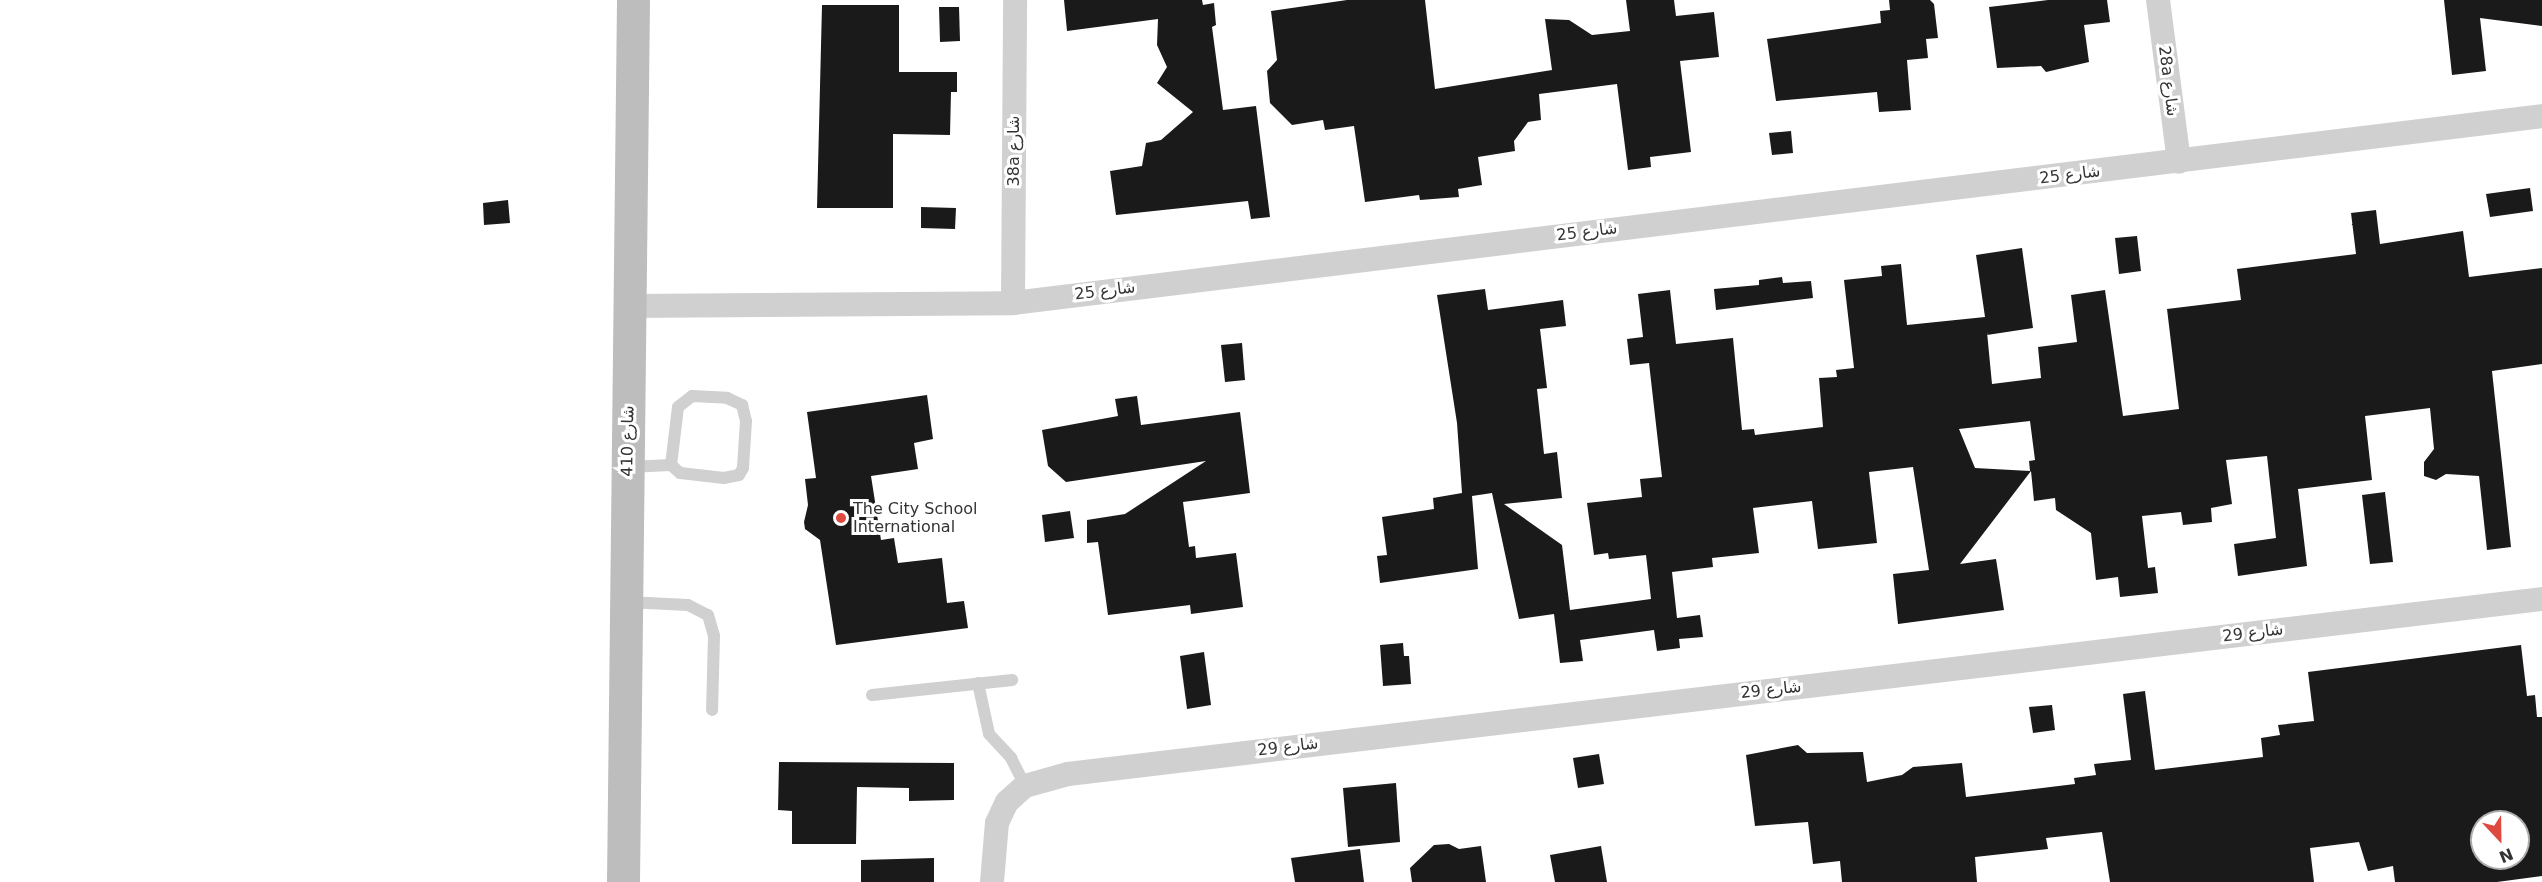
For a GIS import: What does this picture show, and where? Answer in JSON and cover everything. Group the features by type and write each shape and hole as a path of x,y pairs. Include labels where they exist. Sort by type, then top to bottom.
{"street":[{"name":"شارع 410","path":"623,882 633,0"},
{"name":"38a شارع","path":"1013,303 1015,0"},
{"name":"28a شارع","path":"2158,0 2179,162"},
{"name":"شارع 25","path":"629,306 1013,303 2542,116"},
{"name":"شارع 29","path":"992,882 997,823 1006,802 1025,786 1068,774 2542,599"}],"lane":[{"path":"627,467 671,465 680,473 724,478 739,475 745,440 742,405 727,398 692,396 684,400 676,416 671,465"},
{"path":"626,602 688,605 708,615 714,636 711,710"},
{"path":"872,695 1012,680"},
{"path":"978,683 989,734 1011,758 1025,786"}],"building":[{"path":"1064,0 1202,0 1203,5 1214,3 1216,25 1212,27 1223,110 1256,106 1270,217 1251,219 1248,201 1116,215 1110,171 1142,166 1146,143 1161,140 1193,112 1157,83 1167,67 1157,45 1158,19 1067,31"},
{"path":"1347,0 1425,0 1435,89 1552,70 1545,19 1569,20 1592,35 1630,31 1626,0 1674,0 1676,16 1714,12 1719,57 1680,61 1691,152 1650,157 1651,167 1628,170 1617,84 1539,94 1541,120 1528,122 1514,141 1515,151 1478,157 1482,185 1458,189 1459,197 1420,200 1419,195 1365,202 1354,126 1325,130 1323,120 1292,125 1270,103 1267,71 1277,60 1271,11"},
{"path":"1889,0 1930,0 1934,4 1938,38 1926,39 1928,58 1907,60 1911,110 1879,112 1877,92 1776,101 1767,39 1881,23 1880,11 1890,10"},
{"path":"2048,0 2107,0 2110,22 2084,25 2089,62 2046,72 2041,66 1997,68 1989,7"},
{"path":"2444,0 2542,0 2542,26 2480,18 2486,71 2452,75"},
{"path":"822,5 899,5 899,72 957,72 957,92 951,92 950,135 893,134 893,208 817,208"},
{"path":"939,7 959,7 960,41 940,42"},
{"path":"1791,131 1793,153 1772,155 1769,133"},
{"path":"2530,188 2533,211 2490,217 2486,194"},
{"path":"508,200 510,223 484,225 483,203"},
{"path":"921,207 956,208 955,229 921,228"},
{"path":"2376,210 2380,244 2463,231 2469,277 2542,268 2542,364 2492,371 2511,547 2487,550 2479,476 2446,474 2436,480 2424,476 2424,462 2434,449 2430,408 2365,416 2372,480 2298,489 2307,566 2238,576 2234,544 2276,538 2267,456 2226,460 2232,504 2211,508 2212,522 2183,525 2181,512 2142,516 2148,568 2155,567 2158,593 2120,597 2118,577 2096,580 2091,533 2056,510 2055,498 2034,501 2031,471 1960,564 1996,559 2004,610 1898,624 1893,574 1929,570 1913,467 1869,472 1877,543 1818,549 1812,501 1753,508 1759,553 1712,558 1713,567 1672,572 1677,618 1700,615 1703,637 1679,639 1680,648 1657,651 1654,630 1580,640 1583,661 1560,663 1554,614 1519,619 1492,493 1472,496 1478,569 1380,583 1377,556 1387,555 1382,517 1434,509 1433,498 1462,493 1457,423 1437,295 1485,289 1488,310 1563,300 1566,326 1540,329 1547,388 1537,389 1544,454 1557,452 1562,498 1504,504 1562,545 1570,610 1651,599 1646,555 1609,559 1608,553 1594,555 1587,503 1642,497 1640,479 1662,477 1649,363 1630,365 1627,339 1643,337 1638,294 1670,290 1676,344 1733,338 1742,430 1754,429 1755,435 1823,427 1819,378 1837,377 1836,370 1854,368 1844,280 1882,276 1881,266 1901,264 1907,325 1985,317 1976,255 2022,248 2033,328 1987,335 1992,384 2041,378 2038,347 2077,342 2071,295 2105,290 2123,416 2179,409 2167,309 2241,300 2237,269 2356,254 2351,213","holes":["2030,421 2035,460 2029,461 2030,471 1975,468 1959,429"]},
{"path":"2137,236 2141,271 2119,274 2115,238"},
{"path":"1782,277 1783,283 1811,281 1813,298 1716,310 1714,289 1759,285 1759,280"},
{"path":"1242,343 1245,380 1225,382 1221,345"},
{"name":"The City School International","path":"927,395 933,439 914,443 918,469 871,476 881,540 894,538 898,563 942,558 947,603 964,601 968,628 836,645 820,540 805,529 804,522 808,505 805,479 816,478 807,412"},
{"path":"1137,396 1141,425 1240,412 1250,493 1183,502 1189,547 1195,546 1196,558 1236,553 1243,607 1191,614 1190,605 1108,615 1098,542 1087,543 1087,520 1125,514 1206,461 1066,482 1048,466 1042,430 1118,416 1115,399"},
{"path":"2385,492 2393,562 2370,564 2362,495"},
{"path":"1070,511 1074,538 1045,542 1042,515"},
{"path":"1403,643 1404,656 1409,656 1411,684 1383,686 1380,645"},
{"path":"2521,645 2527,696 2535,695 2537,717 2542,717 2542,876 2497,882 2395,882 2393,866 2368,871 2359,842 2310,848 2314,882 2110,882 2102,832 2046,838 2048,849 1975,857 1977,882 1842,882 1840,861 1813,864 1808,822 1755,826 1746,755 1798,745 1807,753 1863,752 1867,782 1902,775 1913,767 1962,763 1966,797 2075,784 2074,778 2096,775 2094,764 2131,760 2123,694 2145,691 2155,770 2263,757 2261,738 2280,735 2278,725 2314,721 2308,672"},
{"path":"1204,652 1211,705 1187,709 1180,656"},
{"path":"2052,705 2055,730 2033,733 2029,707"},
{"path":"1599,754 1604,784 1578,788 1573,758"},
{"path":"779,762 954,763 954,800 909,801 909,788 857,787 856,844 792,844 792,811 778,810"},
{"path":"1396,783 1400,842 1348,847 1343,788"},
{"path":"1449,844 1459,849 1481,846 1486,882 1412,882 1410,868 1434,845"},
{"path":"1601,846 1607,882 1555,882 1550,855"},
{"path":"1360,849 1364,882 1295,882 1291,858"},
{"path":"934,858 934,882 861,882 861,860"}],"place":[{"name":"The City School International","path":"841,518"}]}
